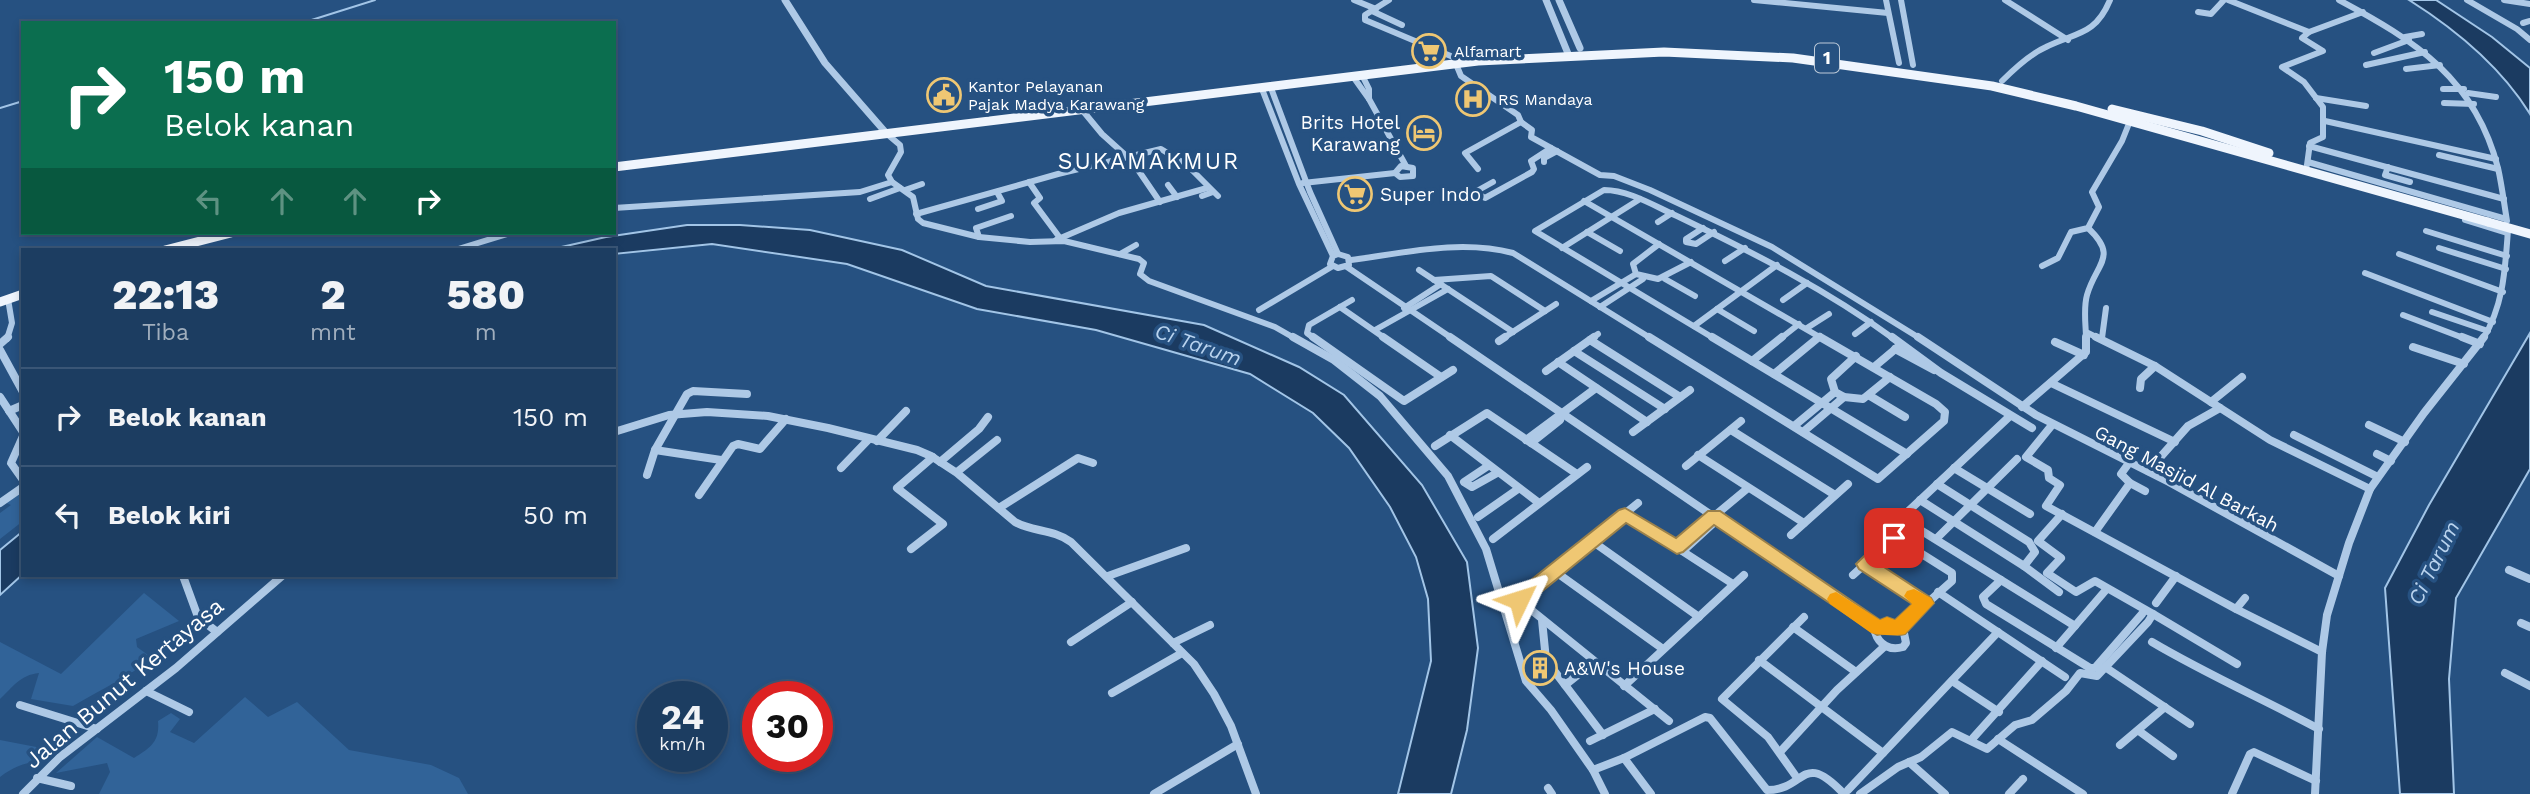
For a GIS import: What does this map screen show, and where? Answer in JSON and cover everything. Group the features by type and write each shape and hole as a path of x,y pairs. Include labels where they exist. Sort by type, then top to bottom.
{"main road":[{"name":"1","path":"616,167 887,134 1085,115 1105,109 1478,61 1711,48 1873,62 1990,80 2219,136 2489,220"},
{"name":"1","path":"1568,54 1678,52 1818,61 1977,83 2130,121 2530,232"},
{"path":"2181,136 2195,134 2190,128"},
{"path":"2218,147 2204,138 2219,136"},
{"path":"173,248 223,235"},
{"path":"4,301 21,295"}],"street":[{"path":"785,0 825,63 901,149 888,172 892,182 915,201 918,219 928,226 979,237 1030,242 1058,239 1108,217 1177,197 1213,192"},
{"path":"1354,0 1402,24"},
{"path":"1390,0 1365,15 1365,20 1461,63"},
{"path":"1546,0 1568,54"},
{"path":"1559,0 1580,48"},
{"path":"1754,0 1801,2 1888,13"},
{"path":"1886,0 1899,63"},
{"path":"1901,0 1913,65"},
{"path":"2005,0 2068,40"},
{"path":"2002,81 2037,52 2051,44 2077,37 2103,17 2110,0"},
{"path":"2198,12 2211,14 2226,0 2309,32"},
{"path":"2339,0 2363,12 2407,39 2440,65 2466,91 2474,103 2496,159 2507,220 2308,164 2311,141 2323,137 2324,109 2304,82 2282,67 2323,51 2302,38 2309,32 2363,12"},
{"path":"2467,0 2530,40"},
{"path":"2504,0 2530,3"},
{"path":"2526,0 2530,3"},
{"path":"2374,52 2422,34"},
{"path":"2366,65 2425,52"},
{"name":"Gang Masjid Al Barkah","path":"1461,63 1461,76 1521,118 1521,122 1532,130 1531,137 1600,175 1614,176 1650,190 1772,247 1865,302 2052,425 2148,471 2339,576"},
{"path":"2406,69 2440,65"},
{"path":"1358,78 1360,90 1369,99 1406,166"},
{"path":"1358,78 1369,89 1369,99"},
{"path":"1266,89 1303,183 1336,255 1877,628"},
{"path":"2443,89 2496,97"},
{"path":"2316,98 2366,106"},
{"path":"2444,103 2474,103"},
{"path":"1085,115 1126,156 1160,202"},
{"path":"2042,266 2052,264 2058,258 2068,246 2071,232 2088,228 2099,207 2092,192 2122,141 2130,121"},
{"path":"2325,121 2496,159"},
{"path":"1478,169 1465,153 1521,122"},
{"path":"2309,146 2504,199"},
{"path":"916,214 1126,156 1166,150 1187,165 1213,192"},
{"path":"1544,162 1544,158 1554,150"},
{"path":"1493,182 1475,192 1485,198 1532,172 1534,169 1531,161 1554,150"},
{"path":"2439,155 2498,169"},
{"path":"1303,183 1395,173 1399,177 1413,176 1415,172 1413,168 1406,166 1397,167 1395,173"},
{"path":"2388,167 2385,175 2410,182"},
{"path":"2315,794 2322,652 2329,601 2370,489 2424,413 2480,344 2493,322 2503,292 2507,256 2507,231 2347,183 2333,176"},
{"path":"616,208 860,192 892,182"},
{"path":"1029,182 1040,198 1034,204 1058,239 1143,261 1140,274 1156,285 1254,317 1292,335 1334,360 1380,396 1448,477 1486,549 1526,681 1551,710 1592,770 1602,793"},
{"path":"870,199 922,184"},
{"path":"1168,185 1177,197"},
{"path":"1907,454 1535,231 1609,189 1640,199 1714,232 1777,265 1871,322 1941,373"},
{"path":"978,209 1002,201 997,192"},
{"path":"1202,196 1213,192"},
{"path":"1562,248 1640,199"},
{"path":"1584,201 1856,356 1945,412 1944,421 1871,486"},
{"path":"1658,222 1672,213"},
{"path":"979,237 976,228 1011,216"},
{"path":"1703,228 1686,239 1686,242 1694,245 1714,232"},
{"path":"2022,407 2084,355 2088,333 2086,299 2105,257 2105,245 2088,228"},
{"path":"2426,230 2507,256"},
{"path":"1587,232 1619,251"},
{"path":"461,248 504,235"},
{"path":"1639,277 1633,264 1659,244"},
{"path":"1120,254 1136,245"},
{"path":"1259,310 1333,266 1471,247 1494,247 1513,253 1878,479"},
{"path":"1725,261 1745,248"},
{"path":"2439,248 2505,269"},
{"path":"2399,254 2503,292"},
{"path":"1333,266 1329,259 1336,255"},
{"path":"1665,279 1691,262"},
{"path":"1694,326 1777,265"},
{"path":"1419,270 1513,332"},
{"path":"2365,273 2493,322"},
{"path":"1410,308 1437,282 1491,276 1545,311"},
{"path":"1600,307 1630,287 1639,277"},
{"path":"1591,301 1622,283 1639,277 1665,279 1695,296"},
{"path":"1783,300 1807,283"},
{"path":"1375,330 1399,314 1448,289"},
{"path":"1352,300 1309,325 1307,332 1401,400 1408,399 1453,369"},
{"path":"0,344 7,339 12,323 4,301"},
{"path":"1499,341 1556,304"},
{"path":"1340,307 1441,377"},
{"path":"2102,338 2106,308"},
{"path":"1717,309 1754,331"},
{"path":"2432,312 2488,331"},
{"path":"1807,328 1829,314"},
{"path":"2403,315 2480,344"},
{"path":"1855,334 1871,322"},
{"path":"1752,360 1799,324"},
{"path":"2088,333 2155,366 2270,440 2370,489"},
{"path":"1546,371 1598,334"},
{"path":"1774,374 1820,336"},
{"path":"1590,340 1680,397"},
{"path":"2055,342 2084,355"},
{"path":"1874,367 1902,343"},
{"path":"2413,347 2463,364"},
{"path":"1895,349 1941,373 2032,428"},
{"path":"0,350 21,388"},
{"path":"1574,351 1665,409"},
{"path":"1856,356 1833,375 1831,383 1835,391 1844,397 1857,400 1870,396 1890,377"},
{"path":"1558,362 1647,422"},
{"path":"2140,388 2141,380 2155,366"},
{"path":"2211,402 2242,377"},
{"path":"2051,383 2175,442"},
{"path":"1529,441 1598,390"},
{"path":"1633,432 1690,390"},
{"path":"1794,426 1835,391"},
{"path":"647,475 655,450 689,392 747,394"},
{"path":"1870,396 1905,417"},
{"path":"0,397 21,431"},
{"path":"1803,432 1844,397"},
{"path":"9,411 21,406"},
{"path":"2148,471 2194,422 2220,408"},
{"path":"841,468 905,411"},
{"path":"616,431 677,414 727,412 786,419 937,459 1024,527 1059,534 1108,576 1173,643 1209,684 1238,744 1256,794"},
{"path":"1435,446 1487,413 1577,474"},
{"path":"1891,527 2010,416"},
{"path":"911,549 943,524 897,488 979,429 988,418"},
{"path":"699,495 721,460 735,444 763,448 786,419"},
{"path":"1686,466 1741,421"},
{"path":"2052,425 2026,457 2048,470 2049,478 2060,485 2045,504 2236,609 2322,652"},
{"path":"2370,425 2405,442"},
{"path":"1731,430 1835,495"},
{"path":"1450,435 1539,503"},
{"path":"2294,435 2378,477"},
{"path":"20,478 11,463 21,439"},
{"path":"957,472 997,440"},
{"path":"655,450 721,460"},
{"path":"2377,454 2391,461"},
{"path":"1698,455 1804,523"},
{"path":"999,508 1078,457 1093,463"},
{"path":"1936,540 2017,459"},
{"path":"2129,463 2121,474 2130,483 2145,491"},
{"path":"1488,466 1464,482 1472,488 1497,473"},
{"path":"1493,539 1587,467"},
{"path":"1954,468 2030,514"},
{"path":"2095,532 2130,483"},
{"path":"1791,535 1848,484"},
{"path":"1937,484 2023,537 2034,547 2033,556 2024,566"},
{"path":"0,503 21,488"},
{"path":"1478,517 1518,489"},
{"path":"1680,549 1749,489"},
{"path":"1920,500 2024,566 2059,592"},
{"path":"1638,503 1519,597 1521,603 1670,721"},
{"path":"1625,514 1733,584"},
{"path":"2062,514 2038,541 2061,558 2047,573 2075,592 2095,581 2237,664"},
{"path":"1901,518 2075,626"},
{"path":"1853,575 1894,538 1899,537 1952,573 1952,581 1898,629"},
{"path":"1592,541 1699,617"},
{"path":"1108,576 1186,548"},
{"path":"1865,564 1925,603"},
{"path":"1553,570 1663,649"},
{"path":"2509,570 2530,579"},
{"path":"1624,685 1744,575"},
{"path":"2156,603 2176,576"},
{"path":"183,577 198,617 217,632"},
{"name":"Jalan Bunut Kertayasa","path":"23,794 60,757 146,691 281,577"},
{"path":"2001,580 1984,595 1983,601 2084,666 2095,668 2142,614"},
{"path":"2056,648 2105,591"},
{"path":"1938,592 2065,677"},
{"path":"2236,609 2245,598"},
{"path":"1071,642 1132,602"},
{"path":"1860,794 1929,752 1952,732 1984,750 2015,725 2032,720 2066,691 2080,673 2097,676 2153,614"},
{"path":"1795,775 1780,752 1751,720 1718,702 1804,617"},
{"path":"1542,620 1546,660 1603,735"},
{"path":"1173,643 1210,625"},
{"path":"1887,625 1898,629 1903,633 1906,643 1898,649 1885,646 1876,637 1877,628 1887,625"},
{"path":"1793,627 1856,672"},
{"path":"1592,770 1624,758 1705,717 1710,718 1768,790 1777,791 1810,772 1817,772 1846,792 1998,632"},
{"path":"2152,642 2202,672 2259,697 2319,729"},
{"path":"1780,752 1856,672 1885,646"},
{"path":"1112,693 1182,653"},
{"path":"1759,660 1883,753"},
{"path":"1973,738 2042,661"},
{"path":"1565,685 1594,662"},
{"path":"2105,667 2190,724"},
{"path":"2505,673 2530,686"},
{"path":"1952,681 1999,712"},
{"path":"146,691 189,712"},
{"path":"20,705 97,729"},
{"path":"2120,745 2165,707"},
{"path":"1590,741 1655,709"},
{"path":"2139,731 2173,756"},
{"path":"1998,739 2083,794"},
{"path":"1154,794 1238,744"},
{"path":"2232,794 2249,754 2254,752 2316,781"},
{"path":"1624,758 1651,794"},
{"path":"1909,762 1945,794"},
{"path":"37,778 71,786"},
{"path":"2009,794 2023,779"}],"shaded area":[{"path":"21,492 21,523 0,539 0,513 11,505 4,502"},
{"path":"144,593 179,621 136,639 137,647 152,658 143,665 73,706 31,699 39,673 22,679 0,699 0,642 61,674"},
{"path":"245,697 268,717 297,702 349,750 431,765 459,778 468,794 99,794 110,772 107,763 56,773 97,737 134,758 153,744 158,721 171,713 180,719 170,732 194,743"},
{"path":"0,740 57,751 48,762 22,765 0,777"}],"water":[{"path":"2409,0 2436,0 2492,37 2530,68 2530,114 2505,80 2476,50"},
{"name":"Ci Tarum","path":"687,225 740,225 810,230 902,250 986,286 1204,325 1299,367 1344,395 1422,485 1467,562 1478,648 1467,730 1451,794 1398,794 1431,661 1428,599 1416,557 1390,507 1349,448 1313,413 1250,374 1096,330 977,309 847,264 712,244 616,254 616,248 557,248 606,237"},
{"name":"Ci Tarum","path":"2530,333 2530,469 2456,598 2449,679 2454,794 2400,794 2385,588 2429,505"},
{"path":"21,533 21,576 0,595 0,550"}],"waterway":[{"path":"308,21 375,0"},
{"path":"0,108 21,102"}],"slow traffic":[{"path":"1836,599 1877,628 1887,625 1898,629 1925,603 1914,596"}],"place":[{"name":"Alfamart","path":"1429,51"},
{"name":"Kantor Pelayanan Pajak Madya Karawang","path":"944,95"},
{"name":"RS Mandaya","path":"1473,99"},
{"name":"Brits Hotel Karawang","path":"1424,133"},
{"name":"Super Indo","path":"1355,194"},
{"name":"A&W's House","path":"1540,668"}],"district":[{"name":"SUKAMAKMUR","path":"1149,161"}],"route":[{"path":"1519,600 1519,597 1625,514 1677,547 1714,516 1877,628 1887,625 1898,629 1925,603 1865,564 1894,538"}]}
